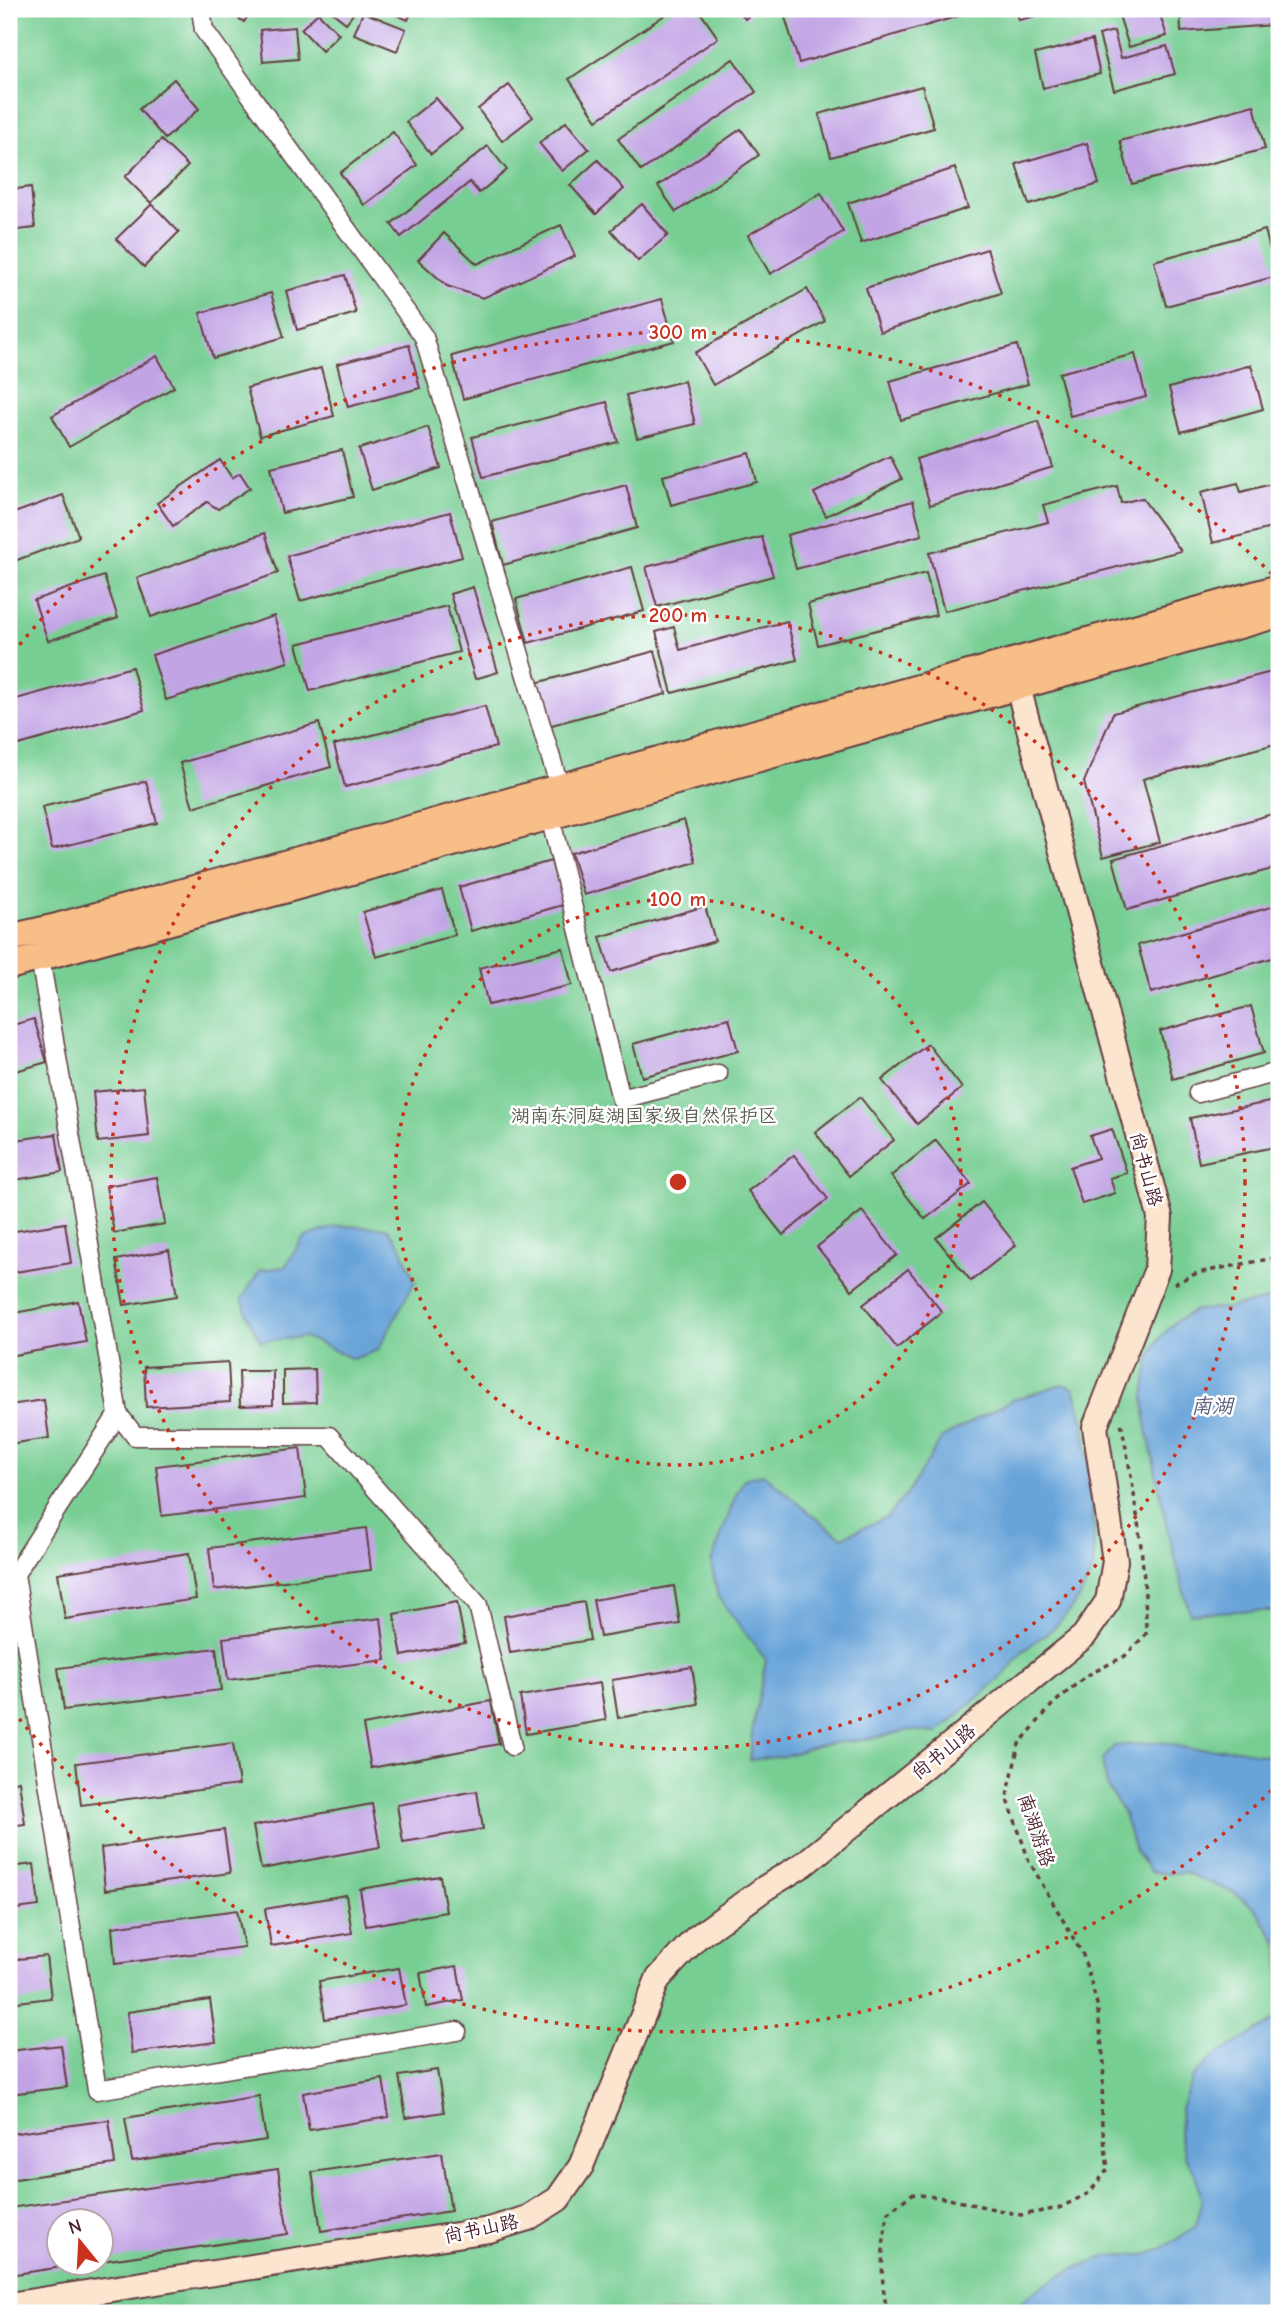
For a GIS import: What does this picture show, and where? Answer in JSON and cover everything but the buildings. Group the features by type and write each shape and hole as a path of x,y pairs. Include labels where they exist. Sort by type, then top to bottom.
{"main road":[{"path":"9,938 1279,588"},
{"path":"9,965 1279,614"}],"street":[{"path":"201,9 204,30 425,337 560,788"},
{"name":"尚书山路","path":"9,2305 489,2230 528,2218 558,2199 581,2166 658,1979 696,1938 765,1888 804,1864 1084,1636 1108,1601 1115,1561 1095,1427 1157,1269 1160,1217 1018,687"},
{"path":"550,817 621,1099 719,1074"},
{"path":"40,958 118,1413 135,1436 329,1436 478,1605 512,1746"},
{"path":"1198,1094 1279,1072"},
{"path":"118,1413 15,1574 97,2090 457,2031"}],"path":[{"path":"1171,1285 1197,1273 1279,1257"},
{"name":"南湖游路","path":"888,2313 882,2244 888,2212 912,2194 944,2197 1021,2215 1059,2208 1088,2193 1108,2169 1101,2116 1104,2064 1097,2004 1083,1955 1029,1861 1007,1797 1019,1744 1053,1704 1086,1676 1125,1656 1146,1634 1146,1591 1132,1475 1120,1417"}],"green space":[{"name":"湖南东洞庭湖国家级自然保护区","path":"9,9 1279,9 1279,2313 9,2313"}],"water":[{"path":"338,1226 387,1228 400,1245 415,1281 378,1350 353,1359 305,1337 260,1341 242,1299 260,1270 285,1267 303,1238"},
{"name":"南湖","path":"1279,1298 1279,1611 1190,1614 1168,1532 1146,1424 1144,1396 1149,1361 1158,1340 1176,1321 1196,1310 1228,1308"},
{"path":"1062,1384 1074,1388 1084,1423 1094,1529 1093,1569 1079,1599 1056,1626 1023,1651 1004,1675 937,1733 910,1730 820,1745 784,1756 750,1760 752,1733 766,1660 718,1597 711,1563 744,1479 763,1474 842,1537 887,1517 909,1491 942,1438 1010,1401"},
{"path":"1160,1742 1191,1749 1238,1749 1279,1759 1279,1946 1255,1908 1234,1893 1184,1872 1168,1874 1150,1871 1135,1851 1125,1817 1107,1785 1102,1761 1114,1746"},
{"path":"1279,2014 1279,2313 1012,2313 1030,2295 1067,2272 1110,2256 1157,2251 1196,2226 1202,2203 1197,2177 1185,2156 1179,2132 1181,2108 1193,2077 1213,2057 1275,2020"}]}
